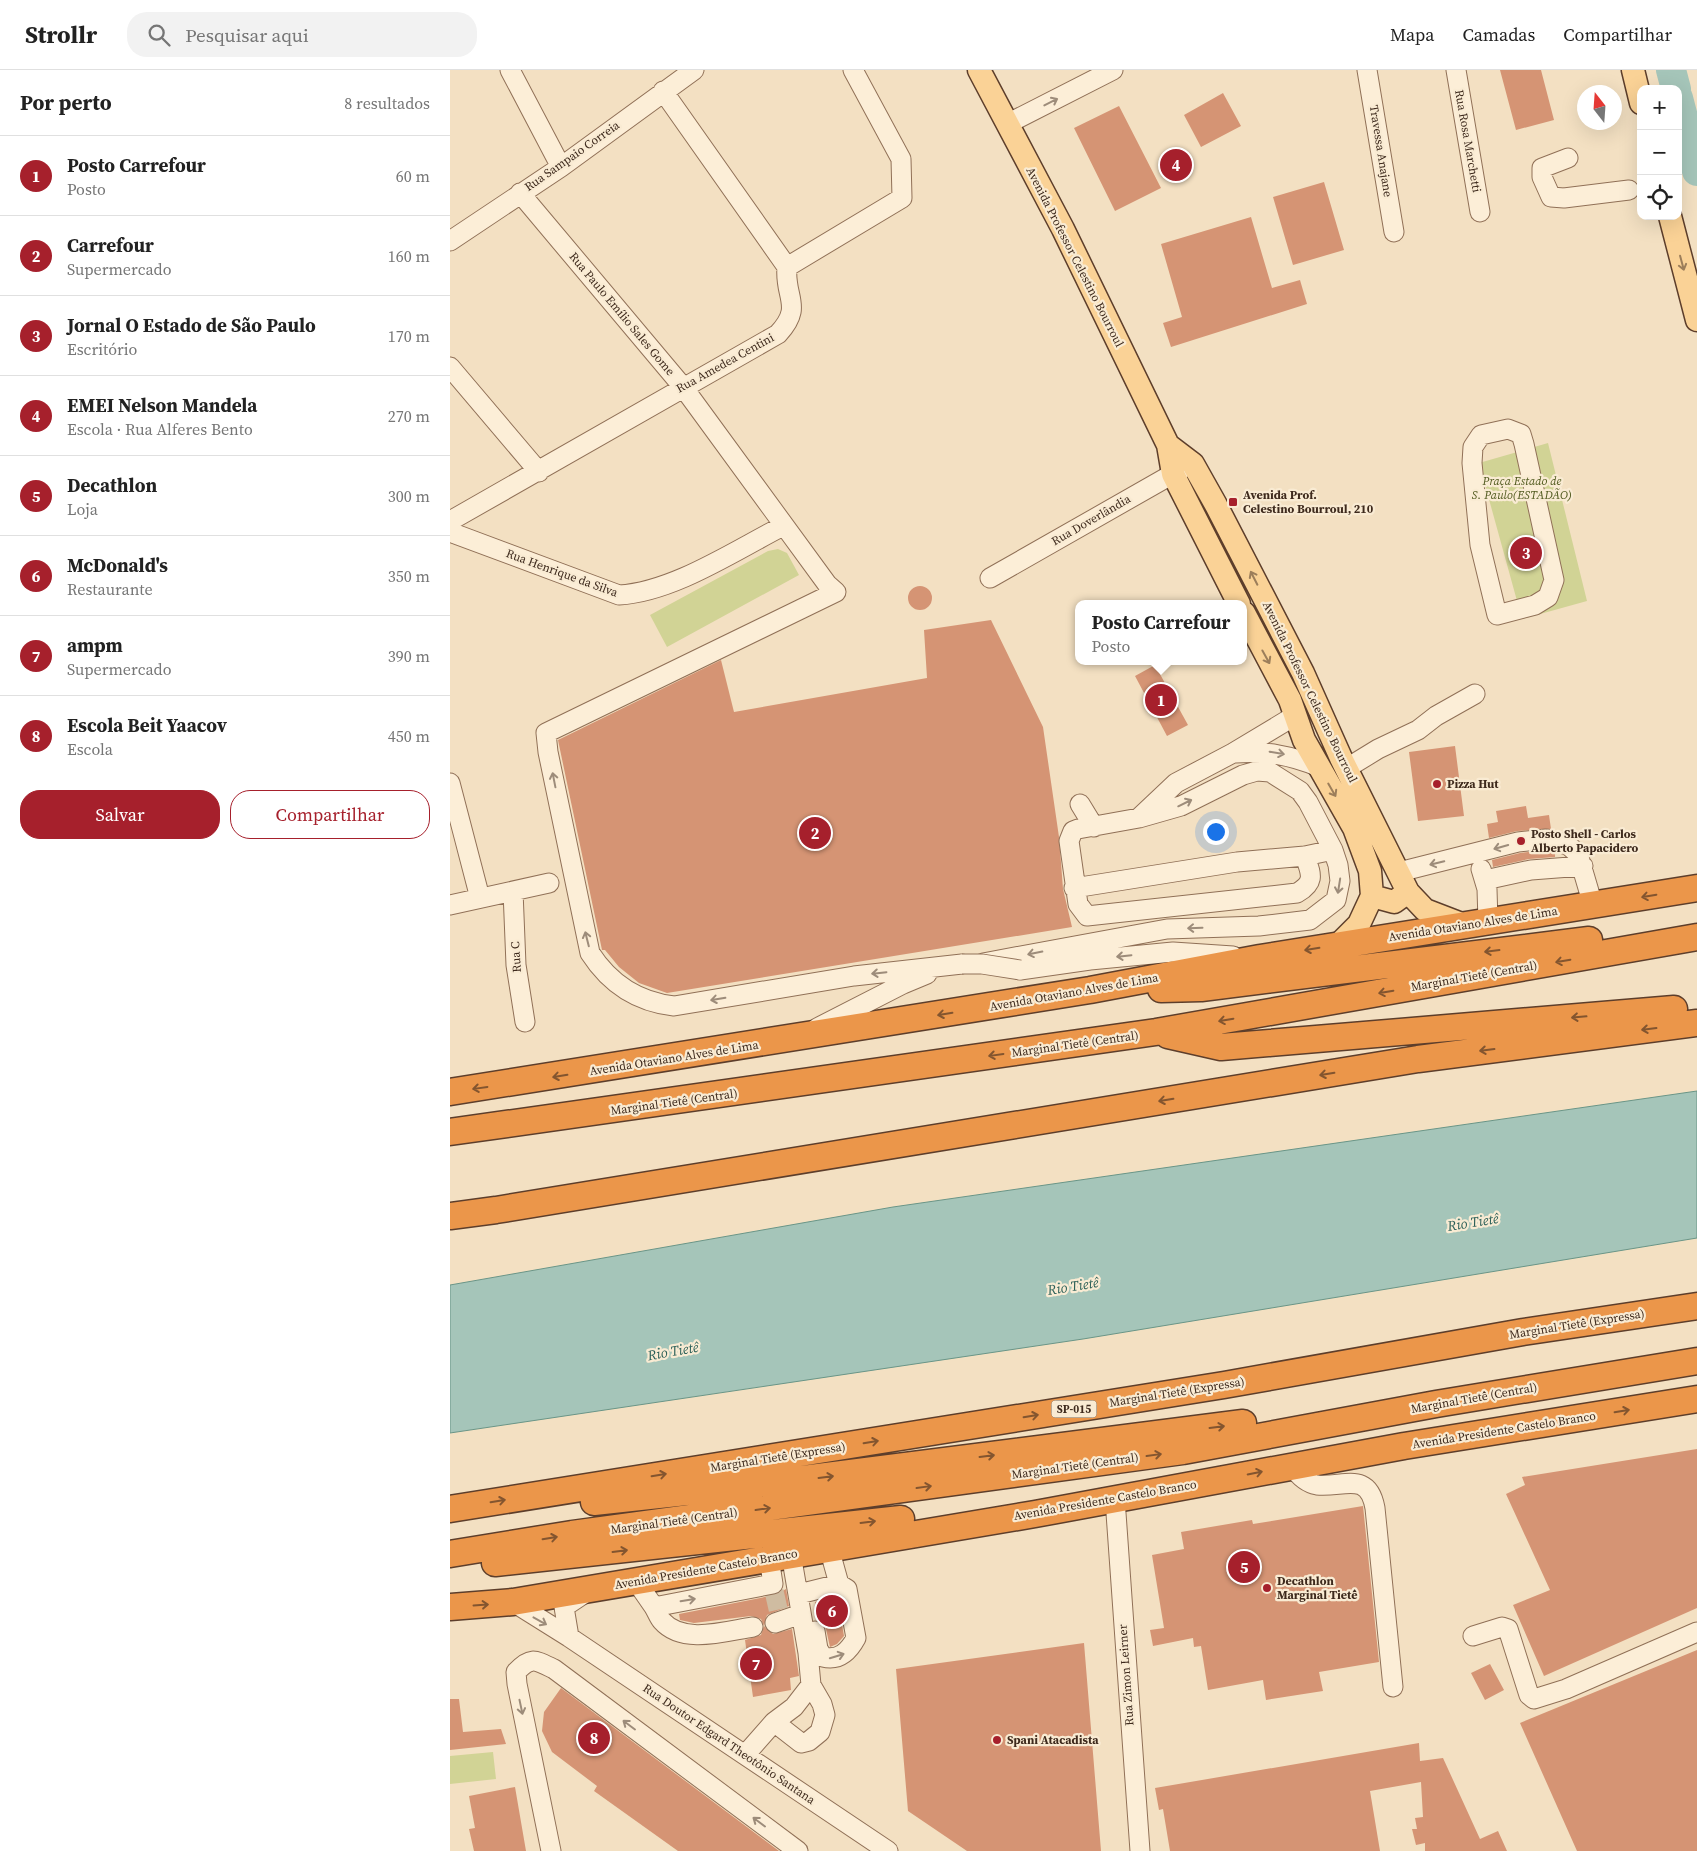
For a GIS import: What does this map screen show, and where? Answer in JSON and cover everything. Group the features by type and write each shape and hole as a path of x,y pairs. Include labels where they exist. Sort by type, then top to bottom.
{"highway":[{"name":"Avenida Otaviano Alves de Lima","path":"450,1092 799,1038 1090,990 1339,944 1593,906 1697,888"},
{"path":"1090,990 1201,988 1536,945 1697,932"},
{"name":"Marginal Tietê (Central)","path":"450,1132 562,1118 1156,1032 1697,936"},
{"path":"1156,1032 1221,1047 1697,1007"},
{"path":"450,1216 1418,1059 1697,1023"},
{"path":"450,1146 562,1118"},
{"name":"Marginal Tietê (Expressa)","path":"450,1509 1214,1386 1523,1332 1697,1306"},
{"name":"Marginal Tietê (Central)","path":"450,1554 572,1534 1183,1451 1436,1404 1697,1361"},
{"name":"Avenida Presidente Castelo Branco","path":"450,1608 513,1602 592,1589 1035,1514 1404,1446 1697,1399"},
{"path":"552,1492 595,1502 779,1482 1253,1422 1302,1420 1321,1426"},
{"path":"450,1554 489,1564 591,1554 998,1506 1035,1514"}],"main road":[{"name":"Avenida Professor Celestino Bourroul","path":"979,70 1062,229 1168,445 1173,474 1236,600"},
{"path":"1633,70 1637,86"},
{"path":"1671,220 1696,316"},
{"name":"Avenida Professor Celestino Bourroul","path":"1168,445 1193,464 1303,673 1344,763 1404,882 1425,910 1476,924"},
{"name":"Avenida Professor Celestino Bourroul","path":"1247,619 1296,715 1311,753 1363,848 1370,871 1372,896"},
{"path":"1296,715 1303,673"},
{"path":"1311,753 1310,721 1319,708"},
{"path":"1311,753 1315,744 1320,743 1331,746 1344,763"},
{"path":"1339,944 1358,924 1372,896 1394,902 1404,882"}],"street":[{"path":"510,70 561,167"},
{"name":"Rua Sampaio Correia","path":"450,241 561,167 694,70"},
{"path":"663,91 787,267 902,198 901,159 853,70"},
{"path":"1007,124 1113,70"},
{"name":"Travessa Anajane","path":"1367,70 1394,232"},
{"name":"Rua Rosa Marchetti","path":"1456,70 1480,212"},
{"path":"1568,158 1542,168 1542,177 1551,197 1564,198 1629,190"},
{"name":"Rua Paulo Emílio Sales Gome","path":"520,193 683,387 783,526 827,584 836,592 546,734 550,762 590,953 599,967 614,982 633,995 655,1004 674,1006 854,976 962,964 982,964 1020,970 1090,960 1173,952 1260,958"},
{"name":"Rua Amedea Centini","path":"450,522 778,334 789,322 792,304 786,281 787,267"},
{"path":"450,367 539,472"},
{"path":"1508,429 1521,434 1554,580 1548,597 1535,605 1497,615 1480,545 1472,463 1473,447 1481,435 1508,429"},
{"name":"Rua Doverlândia","path":"990,578 1193,464"},
{"name":"Rua Henrique da Silva","path":"450,532 619,595 640,594 664,588 783,526"},
{"path":"1344,763 1418,730 1436,716 1475,694"},
{"path":"1139,818 1176,783 1234,753 1296,715"},
{"path":"1234,753 1273,752 1300,759 1311,753"},
{"path":"799,1038 922,975 1167,928 1259,926 1310,920 1336,900 1340,882 1338,865 1329,842 1300,791 1270,772 1258,771 1243,775 1181,806 1139,818 1073,831 1069,841 1074,888 1078,904 1087,916 1297,893 1307,887 1310,882 1311,874 1305,856"},
{"path":"450,783 480,898"},
{"path":"1080,804 1094,827"},
{"path":"1404,882 1474,854 1518,842 1546,839 1568,845 1578,854 1593,906"},
{"path":"1267,851 1329,842"},
{"path":"1074,888 1200,867 1305,856 1329,842"},
{"path":"1474,854 1485,880 1476,924"},
{"path":"1485,880 1531,870 1582,866"},
{"path":"450,905 549,883"},
{"name":"Rua C","path":"513,891 516,965 525,1022"},
{"path":"1292,1466 1298,1475 1312,1483 1351,1482 1364,1486 1370,1492 1375,1508 1393,1687"},
{"name":"Rua Zimon Leirner","path":"1115,1499 1140,1851"},
{"path":"780,1556 799,1594 808,1604 818,1649 823,1657 828,1658 849,1651 856,1638 847,1590 839,1584 829,1548"},
{"path":"654,1608 774,1588 780,1556"},
{"path":"636,1581 662,1622 682,1633 700,1635 753,1627"},
{"path":"799,1594 839,1584"},
{"path":"569,1637 564,1607 592,1589"},
{"path":"774,1722 801,1743 809,1741 820,1732 824,1714 822,1704 811,1685 799,1594"},
{"name":"Rua Doutor Edgard Theotônio Santana","path":"513,1602 569,1637 888,1851"},
{"path":"778,1619 801,1614"},
{"path":"1472,1636 1502,1627 1508,1629 1528,1695 1534,1699 1566,1689 1697,1632"},
{"path":"551,1851 517,1684 516,1672 525,1662 535,1660 554,1669 798,1851"},
{"path":"745,1755 774,1722 794,1707 811,1685"}],"green space":[{"name":"Praça Estado de S. Paulo(ESTADÃO)","path":"1548,443 1587,601 1522,619 1479,463"},
{"path":"778,549 787,553 799,575 667,647 650,615 768,551"},
{"path":"493,1752 496,1779 450,1784 450,1756"}],"water":[{"name":"Rio Tietê","path":"1697,1091 1697,1238 1083,1339 450,1433 450,1285 893,1207"}],"building":[{"path":"1500,70 1541,70 1554,120 1516,130"},
{"path":"1223,93 1241,126 1201,147 1184,115"},
{"path":"1119,106 1161,188 1115,211 1074,128"},
{"path":"1324,182 1344,250 1293,265 1273,197"},
{"path":"1251,217 1272,288 1300,280 1307,304 1171,347 1163,323 1182,317 1161,244"},
{"path":"920,586 929,589 932,598 929,607 920,610 911,607 908,598 911,589"},
{"path":"991,620 1043,727 1059,837 1063,889 1072,927 667,993 639,983 619,967 605,950 602,950 558,740 721,660 734,712 927,678 924,630"},
{"path":"1155,665 1188,725 1167,736 1135,676"},
{"name":"Pizza Hut","path":"1455,746 1464,816 1418,821 1409,752"},
{"path":"1526,806 1528,818 1549,815 1551,829 1517,831 1489,838 1487,824 1498,822 1496,811"},
{"path":"1545,850 1555,853 1555,857 1529,859 1493,867 1492,860 1520,853"},
{"path":"1697,1449 1697,1608 1544,1676 1513,1605 1550,1590 1506,1494 1525,1485 1522,1477"},
{"name":"Decathlon Marginal Tietê","path":"1363,1506 1379,1662 1319,1672 1323,1691 1266,1700 1263,1680 1208,1690 1201,1646 1194,1647 1193,1638 1153,1646 1150,1630 1164,1628 1152,1555 1184,1549 1181,1532 1252,1520 1253,1524"},
{"path":"786,1589 789,1606 767,1615 764,1626 761,1619 751,1616 694,1623 680,1620 679,1614 775,1595"},
{"path":"837,1596 844,1636 837,1644 830,1647 826,1629 819,1620 815,1602"},
{"path":"764,1626 773,1634 792,1629 799,1676 790,1678 791,1690 753,1697 745,1640 761,1635"},
{"name":"Spani Atacadista","path":"1084,1643 1101,1851 967,1851 908,1811 896,1669"},
{"path":"1697,1650 1697,1851 1577,1851 1520,1723"},
{"path":"1490,1664 1504,1690 1485,1700 1471,1673"},
{"path":"561,1688 779,1851 678,1851 594,1791 597,1786 552,1752 542,1731 544,1712"},
{"path":"450,1699 459,1699 463,1732 501,1729 506,1744 450,1750"},
{"path":"1419,1743 1420,1761 1443,1758 1480,1839 1498,1831 1507,1851 1425,1851 1425,1843 1416,1845 1412,1829 1417,1829 1415,1818 1423,1817 1421,1782 1370,1791 1380,1851 1170,1851 1163,1809 1159,1810 1155,1788"},
{"path":"515,1787 526,1851 474,1851 469,1829 475,1828 469,1796"}],"waterway":[{"path":"1671,70 1675,85"},
{"path":"1682,113 1697,171"}],"tunnel":[{"path":"774,1591 779,1613"}],"place":[{"name":"EMEI Nelson Mandela","path":"1176,165"},
{"name":"Avenida Prof. Celestino Bourroul, 210","path":"1233,502"},
{"name":"Jornal O Estado de São Paulo","path":"1526,553"},
{"name":"Posto Carrefour","path":"1161,700"},
{"name":"Pizza Hut","path":"1437,784"},
{"name":"Carrefour","path":"815,833"},
{"name":"Posto Shell - Carlos Alberto Papacidero","path":"1521,841"},
{"name":"Decathlon","path":"1244,1567"},
{"name":"Decathlon Marginal Tietê","path":"1267,1588"},
{"name":"McDonald's","path":"832,1611"},
{"name":"ampm","path":"756,1664"},
{"name":"Escola Beit Yaacov","path":"594,1738"},
{"name":"Spani Atacadista","path":"997,1740"}]}
